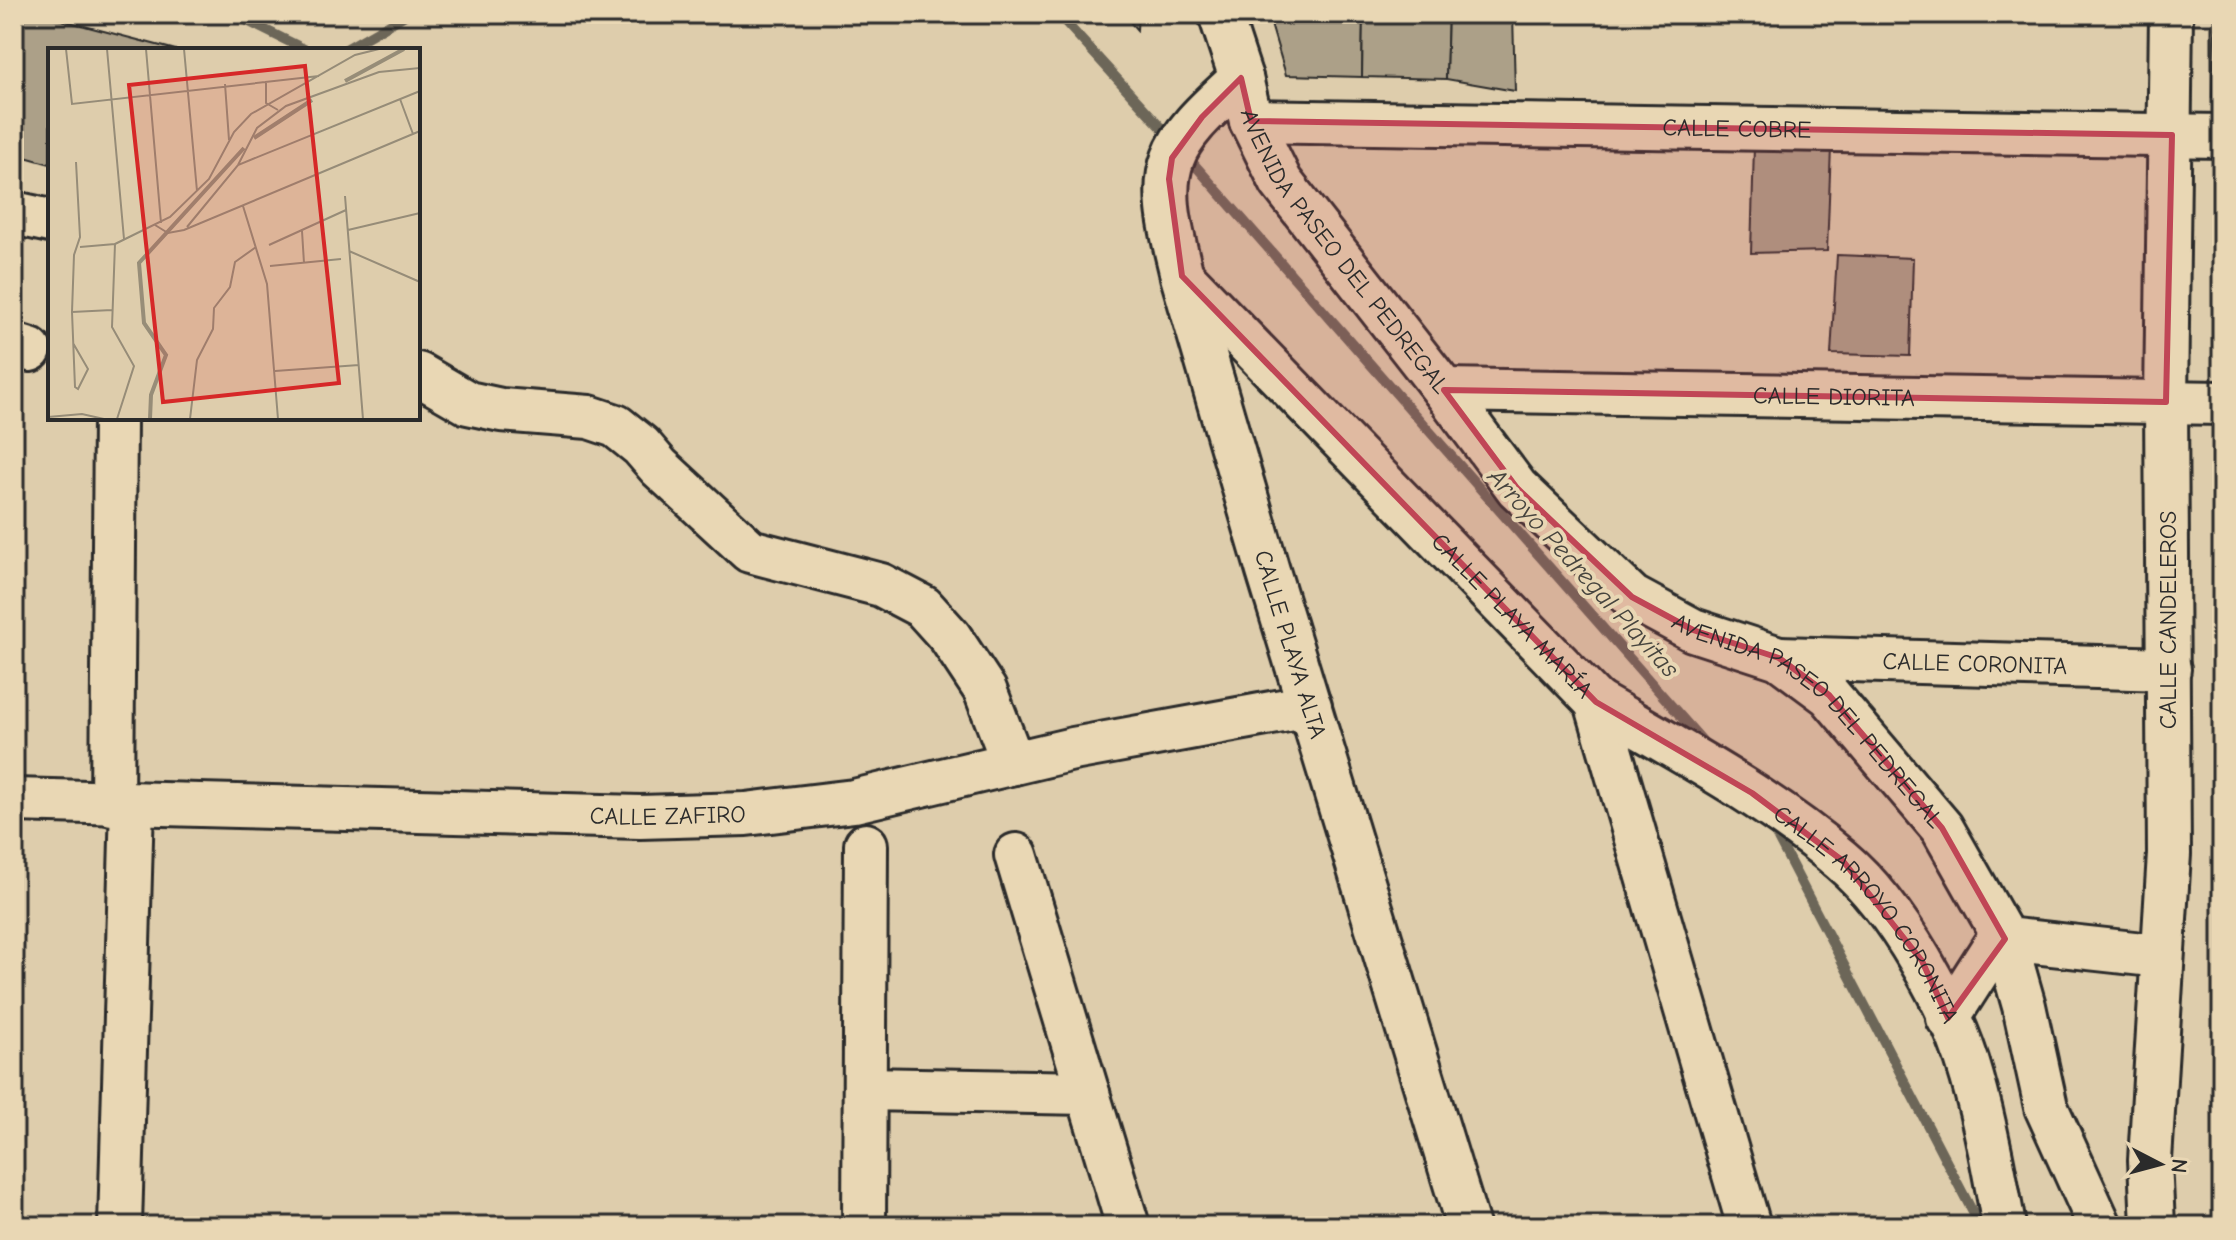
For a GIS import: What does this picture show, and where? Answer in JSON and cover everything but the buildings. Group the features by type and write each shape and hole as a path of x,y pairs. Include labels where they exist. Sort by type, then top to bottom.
{"street":[{"name":"AVENIDA PASEO DEL PEDREGAL","path":"1220,14 1251,121 1281,182 1517,488 1632,597 1693,630 1779,658 1829,695 1942,828 2005,939 2024,1006 2046,1107 2100,1226"},
{"name":"CALLE CANDELEROS","path":"2153,1226 2150,1160 2169,854 2166,402 2172,135 2171,14"},
{"name":"CALLE PLAYA ALTA","path":"1241,78 1202,117 1172,158 1168,203 1182,276 1468,1226"},
{"name":"CALLE COBRE","path":"1251,121 2222,136"},
{"path":"14,213 48,221"},
{"name":"CALLE PLAYA MARÍA","path":"1182,276 1596,702 1749,1226"},
{"path":"420,375 468,403 501,410 589,417 616,426 641,446 659,467 750,551 881,585 923,607 950,637 985,690 1013,763"},
{"name":"CALLE DIORITA","path":"1444,390 2222,403"},
{"path":"115,420 122,804 120,1226"},
{"name":"CALLE CORONITA","path":"1779,658 2169,669"},
{"name":"CALLE ARROYO CORONITA","path":"1596,702 1752,793 1843,861 1884,905 1922,961 1971,1073 2004,1226"},
{"name":"CALLE ZAFIRO","path":"14,800 640,817 746,814 854,801 1073,749 1310,706"},
{"path":"864,1226 866,845"},
{"path":"1016,855 1128,1226"},
{"path":"1948,1018 1994,946 2005,939 2161,956"},
{"path":"865,1089 1088,1093"}],"highlighted area":[{"path":"1241,78 1251,121 2172,135 2166,402 1444,390 1517,488 1632,597 1693,630 1779,658 1829,695 1942,828 2005,939 1948,1018 1922,961 1843,861 1752,793 1596,702 1182,276 1169,179 1172,158 1202,117"}],"waterway":[{"name":"Arroyo Pedregal Playitas","path":"233,14 302,48"},
{"name":"Arroyo Pedregal Playitas","path":"348,48 407,14"},
{"name":"Arroyo Pedregal Playitas","path":"1058,14 1173,140"},
{"name":"Arroyo Pedregal Playitas","path":"1186,155 1707,746"},
{"name":"Arroyo Pedregal Playitas","path":"1772,827 1980,1226"}]}
